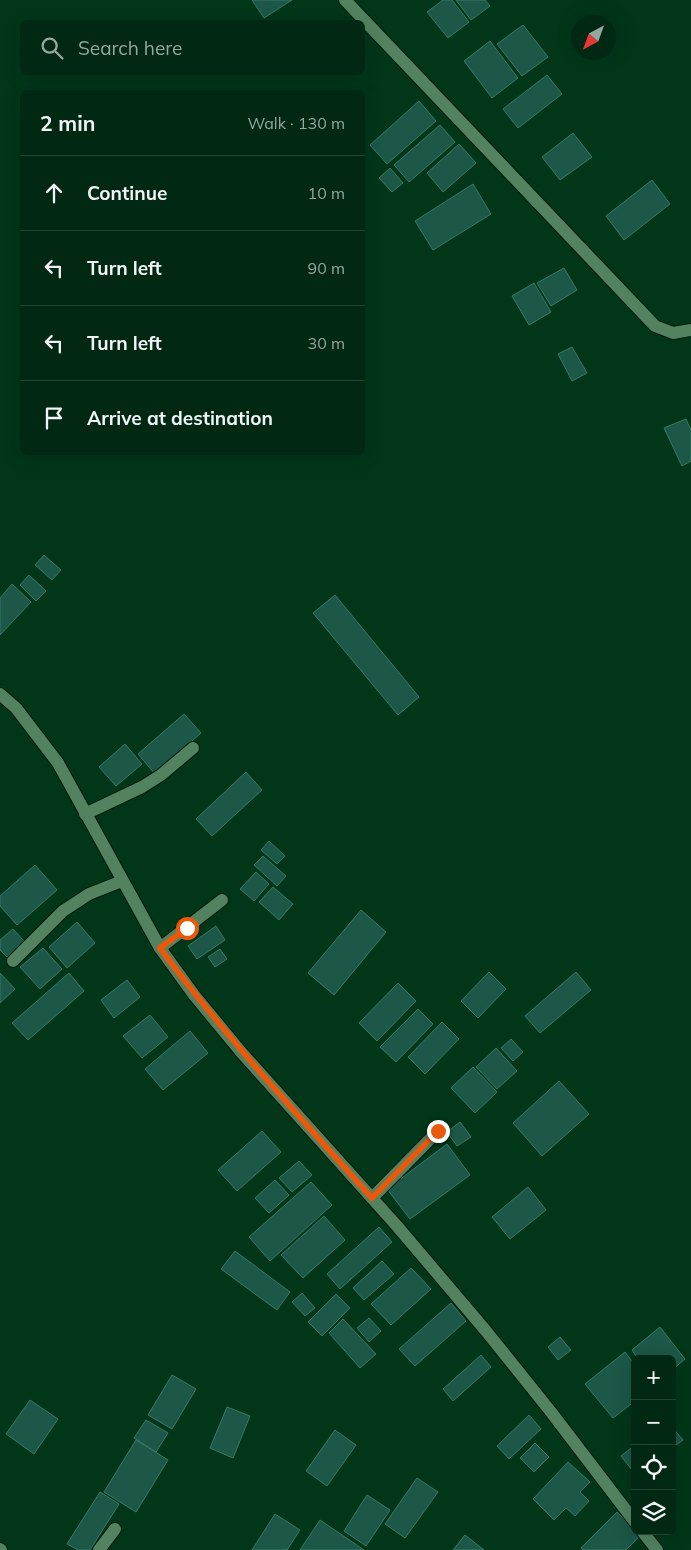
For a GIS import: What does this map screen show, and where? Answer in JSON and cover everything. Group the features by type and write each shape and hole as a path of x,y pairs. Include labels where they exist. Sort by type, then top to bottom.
{"street":[{"path":"345,0 364,20"},
{"path":"365,21 655,326 672,333 691,330"},
{"path":"0,694 16,708 58,763 160,948 194,995 241,1052 372,1198 486,1331 631,1517"},
{"path":"85,814 142,787 161,775 193,748"},
{"path":"12,961 62,911 89,894 122,881"},
{"path":"160,948 222,900"},
{"path":"372,1198 438,1131"},
{"path":"99,1550 115,1529"},
{"path":"645,1535 657,1550"}],"building":[{"path":"252,0 292,0 264,18"},
{"path":"443,0 452,0 469,22 448,38 427,12"},
{"path":"456,0 485,0 490,6 471,20"},
{"path":"523,25 548,57 522,76 497,44"},
{"path":"490,41 518,78 492,98 464,61"},
{"path":"547,75 562,94 518,128 503,109"},
{"path":"419,101 436,121 387,164 370,145"},
{"path":"440,125 455,142 409,182 394,165"},
{"path":"573,133 592,157 560,180 542,157"},
{"path":"459,144 476,163 443,192 427,173"},
{"path":"390,168 403,183 392,192 379,178"},
{"path":"652,180 670,204 624,240 606,216"},
{"path":"473,184 491,214 433,250 415,221"},
{"path":"564,268 577,290 551,306 537,283"},
{"path":"534,283 551,312 529,325 512,296"},
{"path":"572,347 587,373 572,381 558,354"},
{"path":"686,419 691,430 691,461 682,466 664,428"},
{"path":"44,555 61,570 52,580 35,565"},
{"path":"29,575 46,591 36,601 20,585"},
{"path":"12,584 31,602 0,635 0,598"},
{"path":"335,595 419,697 398,715 313,613"},
{"path":"184,714 201,733 155,774 138,754"},
{"path":"125,744 142,764 116,786 99,767"},
{"path":"246,772 262,790 212,836 196,819"},
{"path":"269,841 285,856 277,864 261,850"},
{"path":"263,856 286,876 277,886 254,865"},
{"path":"35,865 57,890 17,925 0,906 0,896"},
{"path":"256,872 269,884 254,901 240,889"},
{"path":"273,887 293,904 279,920 259,902"},
{"path":"361,910 386,932 334,995 308,973"},
{"path":"77,922 95,943 67,968 49,947"},
{"path":"216,926 225,940 197,959 188,946"},
{"path":"13,929 24,941 7,957 0,950 0,940"},
{"path":"43,948 62,969 40,989 20,967"},
{"path":"220,949 227,959 215,967 208,957"},
{"path":"489,972 506,989 478,1018 461,1001"},
{"path":"576,972 591,990 540,1033 525,1016"},
{"path":"0,973 15,989 0,1003"},
{"path":"69,973 84,991 28,1040 12,1023"},
{"path":"127,980 140,997 114,1018 101,1000"},
{"path":"398,983 416,1001 377,1041 359,1023"},
{"path":"418,1009 433,1024 396,1062 380,1047"},
{"path":"150,1015 168,1037 142,1058 123,1036"},
{"path":"442,1022 459,1039 425,1074 408,1057"},
{"path":"190,1031 208,1053 163,1090 145,1069"},
{"path":"511,1039 523,1052 513,1061 501,1048"},
{"path":"496,1048 517,1071 497,1089 476,1067"},
{"path":"473,1067 497,1092 475,1113 451,1088"},
{"path":"559,1081 589,1114 542,1156 513,1123"},
{"path":"460,1122 471,1137 457,1146 447,1132"},
{"path":"262,1131 281,1152 237,1191 218,1170"},
{"path":"447,1144 470,1175 410,1219 387,1189"},
{"path":"299,1161 312,1175 292,1192 279,1178"},
{"path":"275,1180 289,1195 269,1213 255,1198"},
{"path":"311,1182 332,1205 270,1261 249,1237"},
{"path":"528,1187 546,1210 510,1239 492,1217"},
{"path":"324,1216 345,1240 303,1278 281,1255"},
{"path":"379,1227 392,1242 340,1289 327,1274"},
{"path":"235,1251 290,1292 277,1310 221,1269"},
{"path":"382,1261 394,1274 364,1300 353,1288"},
{"path":"411,1268 431,1289 391,1325 371,1304"},
{"path":"302,1293 315,1308 305,1316 292,1302"},
{"path":"336,1294 350,1308 322,1336 308,1322"},
{"path":"451,1303 466,1321 415,1366 399,1349"},
{"path":"369,1318 381,1331 369,1342 357,1328"},
{"path":"343,1319 376,1354 360,1368 329,1333"},
{"path":"660,1327 685,1359 676,1367 676,1355 635,1355 632,1350"},
{"path":"560,1337 571,1350 558,1360 548,1347"},
{"path":"625,1352 631,1360 631,1404 613,1418 585,1384"},
{"path":"481,1355 491,1367 453,1401 443,1389"},
{"path":"172,1375 196,1389 172,1429 148,1415"},
{"path":"30,1400 58,1419 34,1454 6,1434"},
{"path":"227,1407 250,1416 233,1458 210,1448"},
{"path":"529,1415 541,1429 509,1459 497,1446"},
{"path":"146,1420 168,1433 156,1452 134,1438"},
{"path":"335,1430 356,1445 327,1486 306,1471"},
{"path":"676,1432 683,1440 676,1445"},
{"path":"136,1440 168,1460 136,1512 104,1492"},
{"path":"535,1443 549,1457 534,1472 520,1458"},
{"path":"631,1448 631,1469 621,1456"},
{"path":"568,1462 590,1482 580,1492 589,1501 575,1516 566,1508 554,1520 533,1499"},
{"path":"417,1478 438,1492 405,1538 385,1524"},
{"path":"100,1492 119,1504 90,1550 78,1550 67,1544"},
{"path":"367,1495 390,1510 366,1546 344,1531"},
{"path":"617,1512 631,1525 631,1535 641,1535 626,1550 583,1550 581,1548"},
{"path":"275,1514 300,1530 287,1550 252,1550"},
{"path":"320,1520 364,1550 300,1550"},
{"path":"465,1535 484,1550 453,1550"}],"route":[{"path":"187,928 160,948 194,995 241,1052 372,1198 438,1131"}]}
